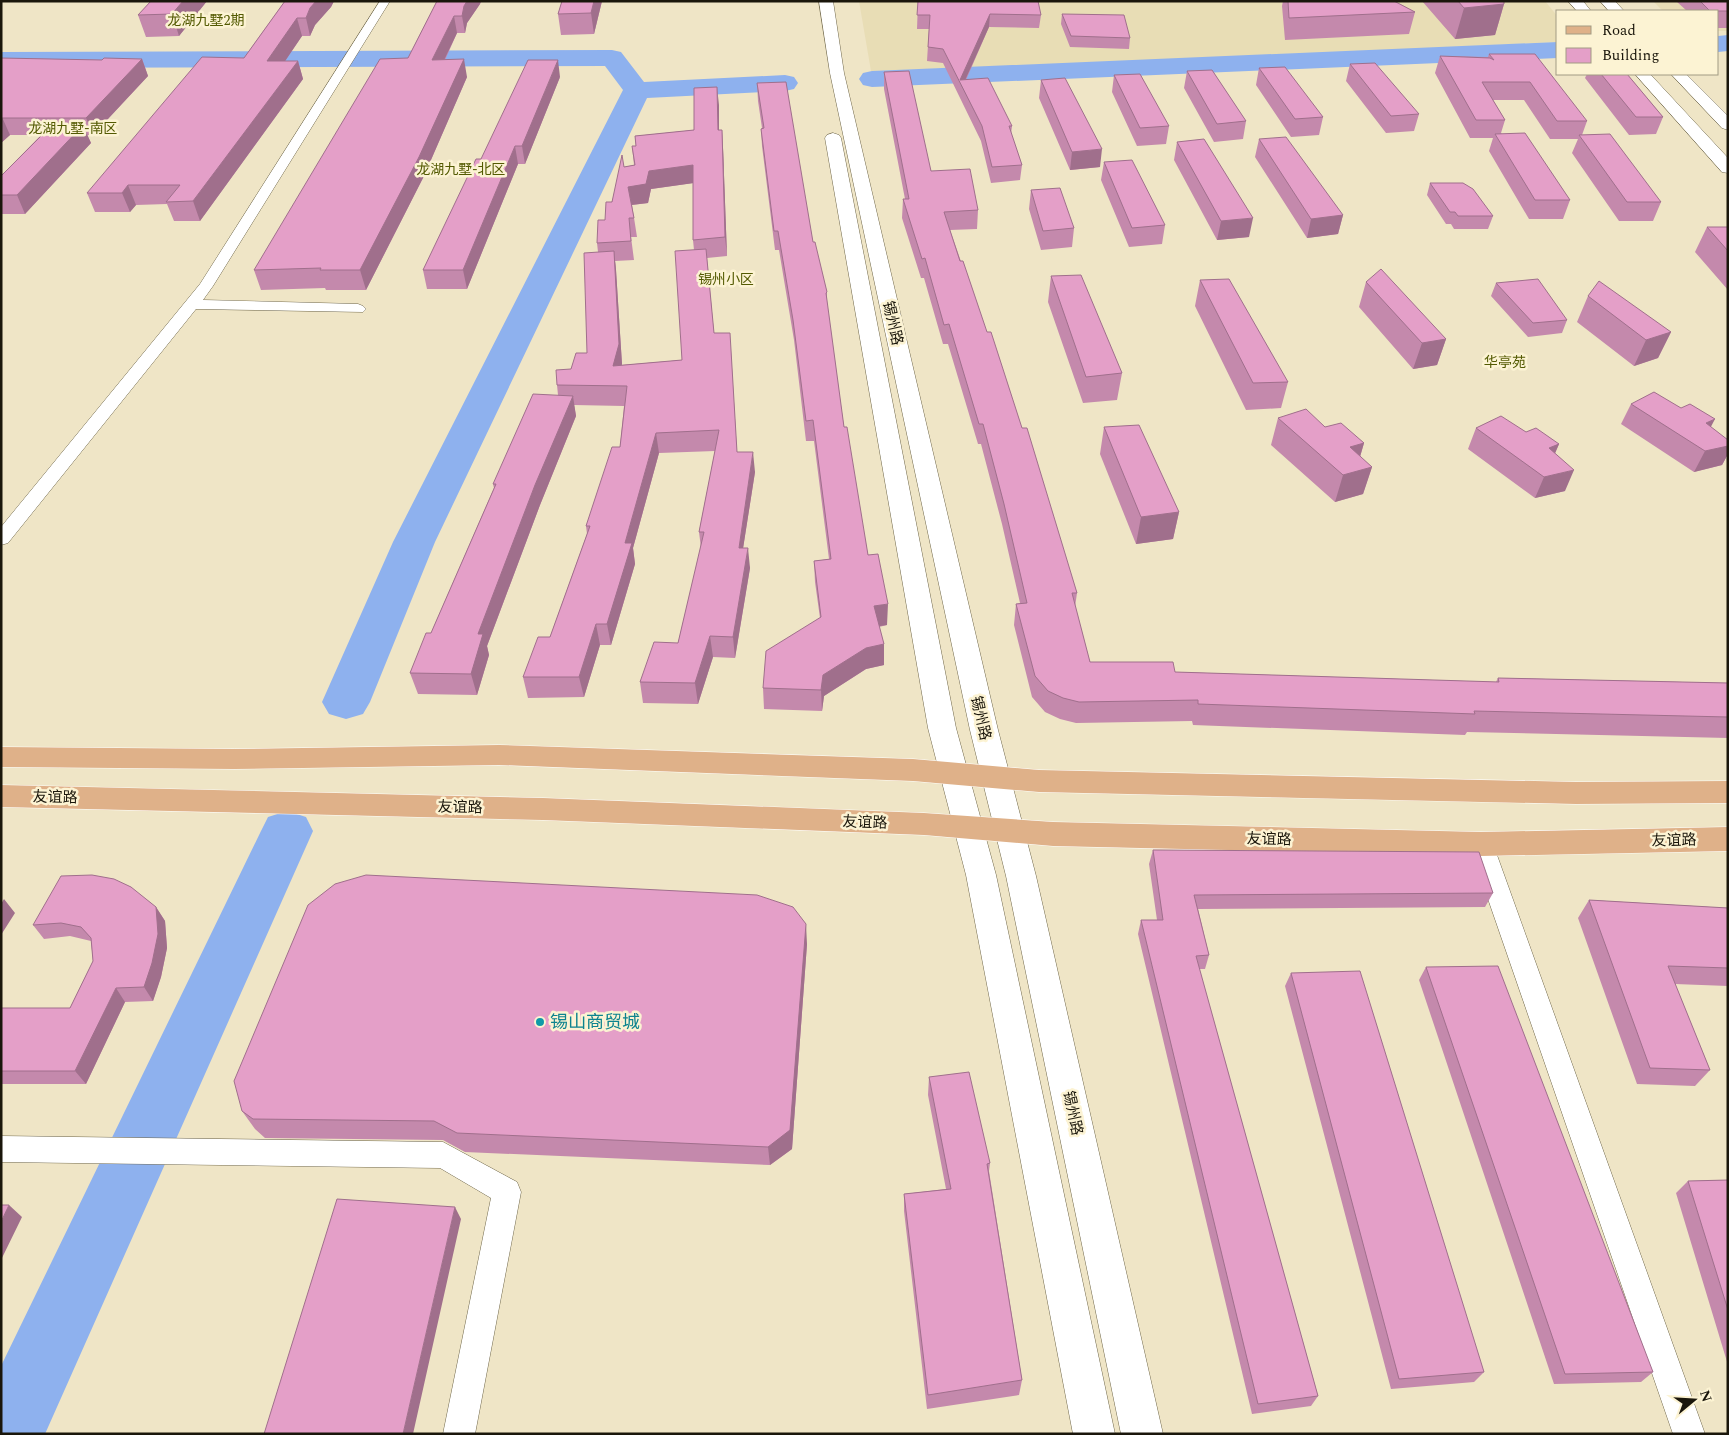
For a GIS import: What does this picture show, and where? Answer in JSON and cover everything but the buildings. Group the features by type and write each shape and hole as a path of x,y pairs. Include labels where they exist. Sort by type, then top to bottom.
{"main road":[{"path":"1,757 234,759 499,755 913,770 1039,781 1576,793 1728,792"},
{"name":"友谊路","path":"1,796 543,809 924,824 1053,834 1481,844 1728,839"}],"street":[{"path":"1,539 206,286 385,1"},
{"name":"锡州路","path":"810,1 821,72 940,718 985,894 1094,1434"},
{"name":"锡州路","path":"826,1 837,73 996,777 1022,876 1142,1434"},
{"path":"1643,75 1728,168"},
{"path":"1679,75 1728,125"},
{"path":"191,304 358,309"},
{"path":"1481,844 1690,1434"},
{"path":"5,1149 443,1155 508,1192 459,1434"}],"shaded area":[{"path":"859,1 1545,1 1556,15 1556,42 1201,59 871,71"},
{"path":"1653,1 1728,1 1728,31 1719,31 1719,10 1662,10"}],"waterway":[{"path":"1719,44 1728,43"},
{"path":"872,79 1556,50"},
{"path":"1,60 612,58 637,90"},
{"path":"637,90 785,83"},
{"path":"346,702 414,542 637,90"},
{"path":"7,1434 287,831"}],"place":[{"name":"锡山商贸城","path":"540,1022"}],"district":[{"name":"龙湖九墅2期","path":"206,20"},
{"name":"龙湖九墅-南区","path":"73,128"},
{"name":"龙湖九墅-北区","path":"461,169"},
{"name":"锡州小区","path":"726,279"},
{"name":"华亭苑","path":"1505,362"}]}
